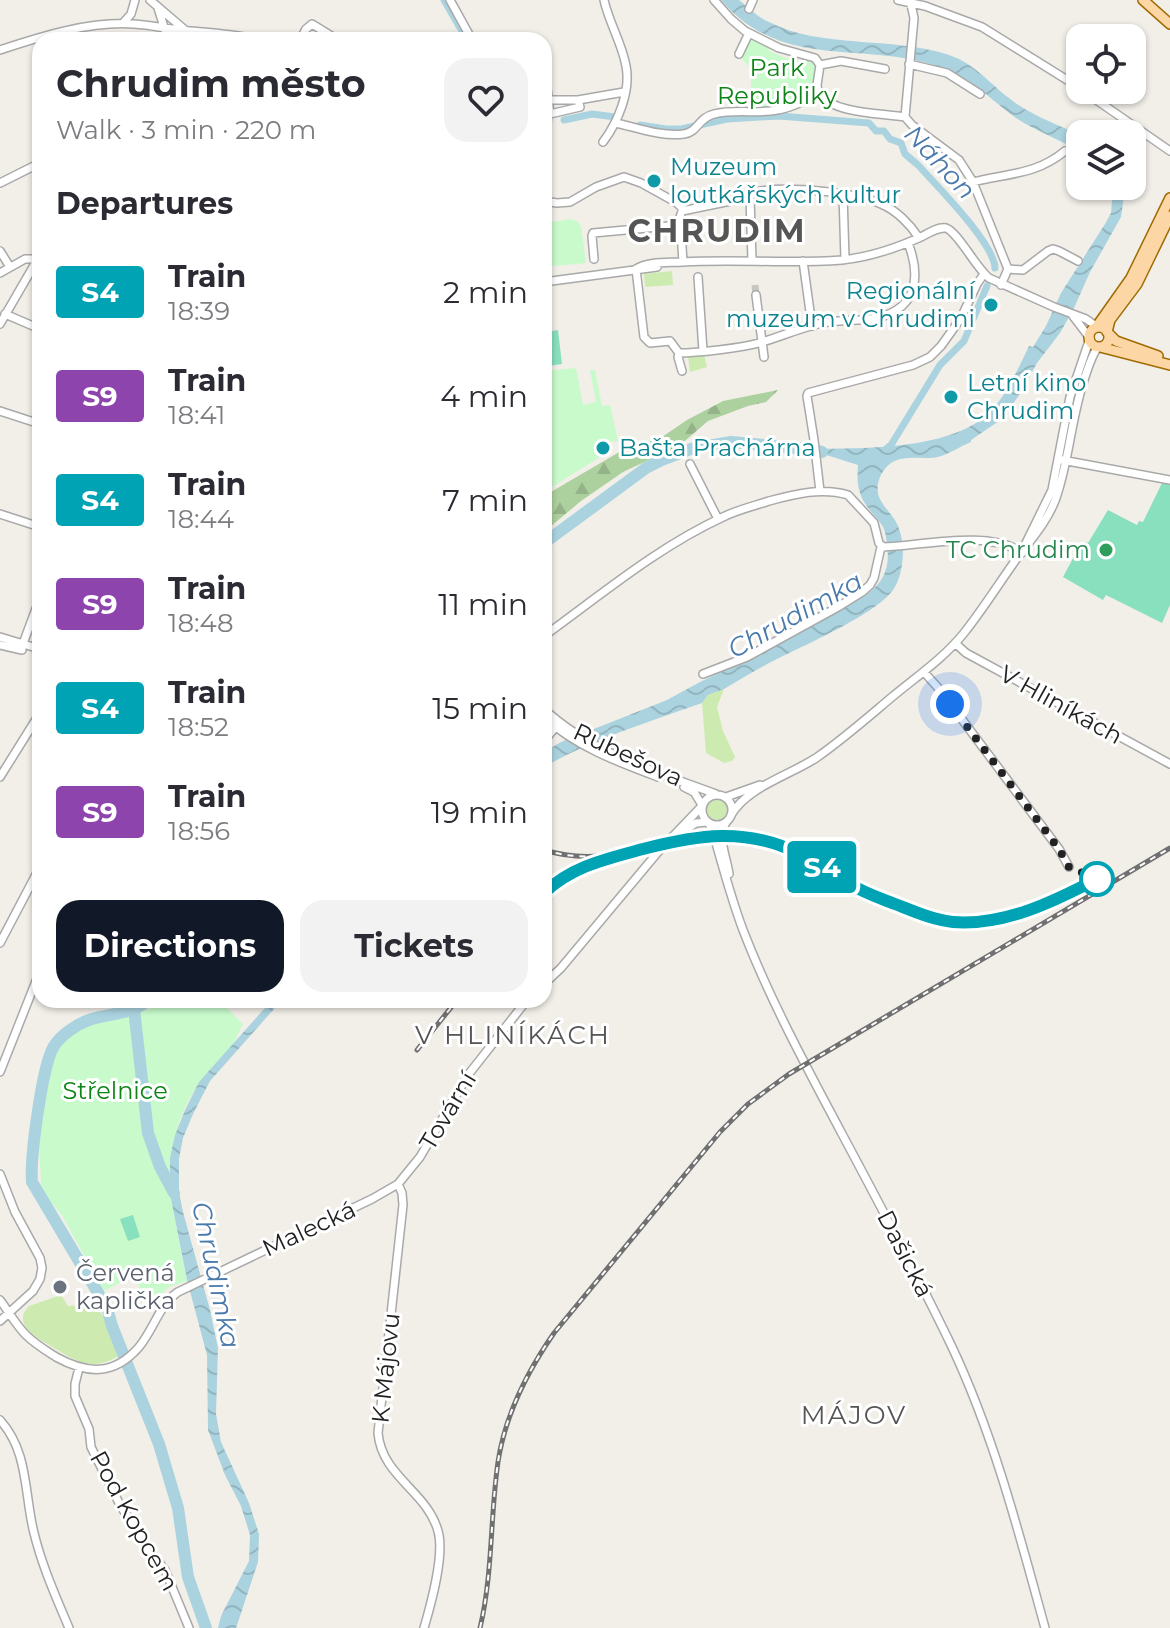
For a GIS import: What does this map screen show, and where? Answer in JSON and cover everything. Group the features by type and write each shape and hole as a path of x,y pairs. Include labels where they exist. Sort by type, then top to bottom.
{"main road":[{"path":"1143,0 1170,21"},
{"path":"1151,0 1170,21"},
{"path":"1170,198 1128,283 1091,331 1090,337 1093,344 1099,347 1170,362"},
{"path":"1099,347 1106,342 1110,320 1137,284 1170,216"},
{"path":"1096,326 1102,327 1116,341 1170,362"}],"street":[{"path":"123,23 135,0"},
{"path":"150,0 187,31"},
{"path":"450,0 468,32"},
{"path":"603,142 618,120 627,75 604,0"},
{"path":"714,0 749,33 779,48 815,58 820,65 817,85 822,99 834,106 905,117 960,161 973,182 1008,269"},
{"path":"749,9 753,0"},
{"path":"898,0 911,1 982,27 1066,80"},
{"path":"905,117 914,15 911,1"},
{"path":"158,6 166,32"},
{"path":"64,32 123,23 202,32"},
{"path":"305,32 308,26 315,25 326,32"},
{"path":"739,54 749,33"},
{"path":"0,50 32,41"},
{"path":"820,65 841,61 885,69"},
{"path":"909,61 947,73 980,94"},
{"path":"552,100 578,100 624,92"},
{"path":"618,120 671,134 689,133 705,117 720,113 783,109 818,93"},
{"path":"552,113 580,107 578,100"},
{"path":"1103,104 1170,151"},
{"path":"973,182 1040,167 1065,151"},
{"path":"0,183 32,167"},
{"path":"552,202 570,202 587,191 628,177 674,201 684,210"},
{"path":"683,262 680,214 684,210 750,197 757,191 787,189 866,198 886,206 904,220 919,238"},
{"path":"843,194 845,259"},
{"path":"750,197 752,260"},
{"path":"594,259 593,233 680,225"},
{"path":"552,281 653,269 673,262 845,259 878,253 939,229 949,230 957,237 991,279 1096,326"},
{"path":"679,353 762,342 822,323 882,316 902,305 911,293 915,276 908,243"},
{"path":"820,491 808,393 913,365 930,357 961,318 977,284 1008,269 1023,270 1053,249 1078,261"},
{"path":"0,251 10,267"},
{"path":"0,273 32,258"},
{"path":"805,261 812,326"},
{"path":"0,324 32,267"},
{"path":"636,269 644,337 650,343 670,341 679,353 682,371"},
{"path":"698,277 703,351"},
{"path":"756,295 764,357"},
{"path":"5,314 32,326"},
{"path":"666,843 696,823 716,825 729,818 749,796 819,755 924,672 955,643 979,614 1037,534 1057,494 1070,397 1090,337 1072,314"},
{"path":"1062,460 1080,392 1093,354 1099,347"},
{"path":"0,411 32,421"},
{"path":"1062,460 1170,480"},
{"path":"690,464 718,519"},
{"path":"552,630 656,553 718,519 788,496 820,491 846,494 852,498 875,525 884,547 870,585 827,613 747,657 703,674"},
{"path":"0,514 32,524"},
{"path":"884,547 975,539 1014,547 1022,553"},
{"path":"22,647 32,620"},
{"path":"0,637 32,650"},
{"name":"V Hliníkách","path":"955,643 966,653 1170,764"},
{"path":"0,645 22,647"},
{"path":"924,672 1059,849 1069,867"},
{"name":"Rubešova","path":"552,718 557,724"},
{"name":"Rubešova","path":"552,721 635,769 692,791 702,806"},
{"path":"552,731 557,724"},
{"path":"0,777 32,726"},
{"name":"Rubešova","path":"598,749 716,794"},
{"path":"552,976 707,798 716,794 726,797 781,777"},
{"path":"726,797 731,805 729,818"},
{"path":"702,806 702,815 708,822"},
{"name":"Dašická","path":"729,818 721,835 732,893"},
{"name":"Dašická","path":"708,822 742,926 773,1000 964,1373 1000,1475 1045,1628"},
{"path":"0,943 3,930 32,881"},
{"path":"0,1072 32,991"},
{"name":"Tovární","path":"398,1184 420,1157 462,1084 521,1008"},
{"path":"0,1174 42,1268 33,1291 0,1321"},
{"name":"Malecká","path":"79,1368 100,1369 122,1362 146,1337 168,1300 182,1289 398,1184"},
{"name":"K Májovu","path":"398,1184 403,1205 378,1433 381,1450 388,1463 426,1507 439,1533 439,1556 424,1628"},
{"path":"0,1300 21,1330 36,1344 79,1368"},
{"name":"Pod Kopcem","path":"79,1368 75,1396 89,1429 91,1447 120,1505 165,1570 189,1628"},
{"path":"0,1420 13,1436 20,1455 35,1537 69,1628"}],"green space":[{"name":"Park Republiky","path":"751,38 786,58 804,62 806,58 812,62 816,74 811,87 801,98 779,107 751,108 751,68 741,58"},
{"path":"571,219 578,222 586,263 552,266 552,222"},
{"path":"672,271 673,285 645,287 644,274"},
{"path":"558,330 562,364 552,365 552,331"},
{"path":"704,354 707,367 690,372 688,357"},
{"path":"576,368 583,405 596,402 590,370 595,370 602,406 610,405 618,441 600,443 597,451 605,454 552,487 552,370"},
{"path":"778,390 766,402 708,421 679,446 623,472 552,525 552,491 633,444 662,437 723,401"},
{"path":"1162,483 1170,484 1170,605 1162,623 1106,595 1103,600 1063,577 1080,545 1088,543 1108,510 1137,525 1139,521 1143,522"},
{"path":"724,689 717,707 723,731 735,757 724,763 706,753 702,703 708,695"},
{"path":"717,800 724,803 727,810 724,817 717,820 710,817 707,810 710,803"},
{"name":"Střelnice","path":"152,1008 227,1008 243,1024 232,1046 199,1083 176,1132 171,1180 187,1281 146,1300 134,1276 103,1291 62,1215 48,1199 41,1184 39,1143 48,1064 60,1039 76,1029"},
{"path":"133,1215 140,1237 128,1241 120,1219"},
{"path":"61,1295 68,1306 95,1304 110,1327 121,1355 102,1363 85,1363 29,1331 23,1319 29,1306"}],"water":[{"path":"721,0 739,0 765,20 811,36 927,49 949,55 974,68 1026,109 1066,129 1066,144 1016,118 951,71 910,59 797,46 770,37 745,22"},
{"path":"1112,200 1123,200 1121,217 1074,308 1002,419 971,442 951,452 938,457 896,460 881,475 879,496 898,526 903,550 897,583 884,599 839,628 708,695 702,703 602,739 552,763 552,747 561,742 667,700 770,649 873,589 885,572 887,545 883,527 860,493 858,465 807,449 876,447 926,441 969,427 987,415 1006,391 1029,346 1033,347 1061,293 1111,213"},
{"path":"265,1008 275,1008 210,1081 183,1138 179,1159 179,1192 183,1212 218,1348 216,1414 221,1442 249,1503 259,1534 258,1562 236,1628 218,1628 249,1561 250,1535 241,1506 208,1430 207,1355 187,1280 170,1193 170,1158 175,1135 199,1082"}],"waterway":[{"name":"Náhon","path":"444,0 462,32"},
{"name":"Náhon","path":"564,120 592,114 615,117"},
{"name":"Náhon","path":"640,125 681,129 727,119 779,116 869,123 876,131 884,131 890,139 901,143 905,154 975,230 992,257 995,268"},
{"name":"Náhon","path":"886,449 940,365 964,341 987,286"},
{"path":"552,537 646,468 691,449 731,442 822,452"},
{"path":"135,1008 79,1024 54,1046 45,1072 38,1112 32,1182 107,1308 159,1444 178,1508 188,1577 206,1628"},
{"path":"134,1009 148,1133 160,1167 174,1193"}],"tunnel":[{"path":"755,285 756,295"}],"railway":[{"path":"552,852 595,856 711,836 752,838 794,853 853,886 914,912 938,920 964,923 1022,913 1094,881"},
{"path":"480,1628 487,1587 498,1462 518,1394 554,1333 720,1132 748,1104 789,1074 1170,848"},
{"path":"552,887 573,871 597,861"},
{"path":"417,1050 451,1008"}],"train":[{"name":"S4","path":"552,885 590,864 683,839 714,835 750,838 779,845 864,892 917,913 955,922 1006,918 1097,879"}],"place":[{"name":"Muzeum loutkářských kultur","path":"654,181"},
{"name":"Regionální muzeum v Chrudimi","path":"991,305"},
{"name":"Letní kino Chrudim","path":"951,397"},
{"name":"Bašta Prachárna","path":"603,448"},
{"name":"TC Chrudim","path":"1106,550"},
{"name":"Červená kaplička","path":"60,1287"}],"district":[{"name":"CHRUDIM","path":"717,231"},
{"name":"V HLINÍKÁCH","path":"513,1035"},
{"name":"MÁJOV","path":"854,1415"}],"route":[{"path":"950,704 1059,849 1069,867 1097,879"}],"water label":[{"name":"Chrudimka","path":"795,615"},
{"name":"Chrudimka","path":"216,1275"}]}
